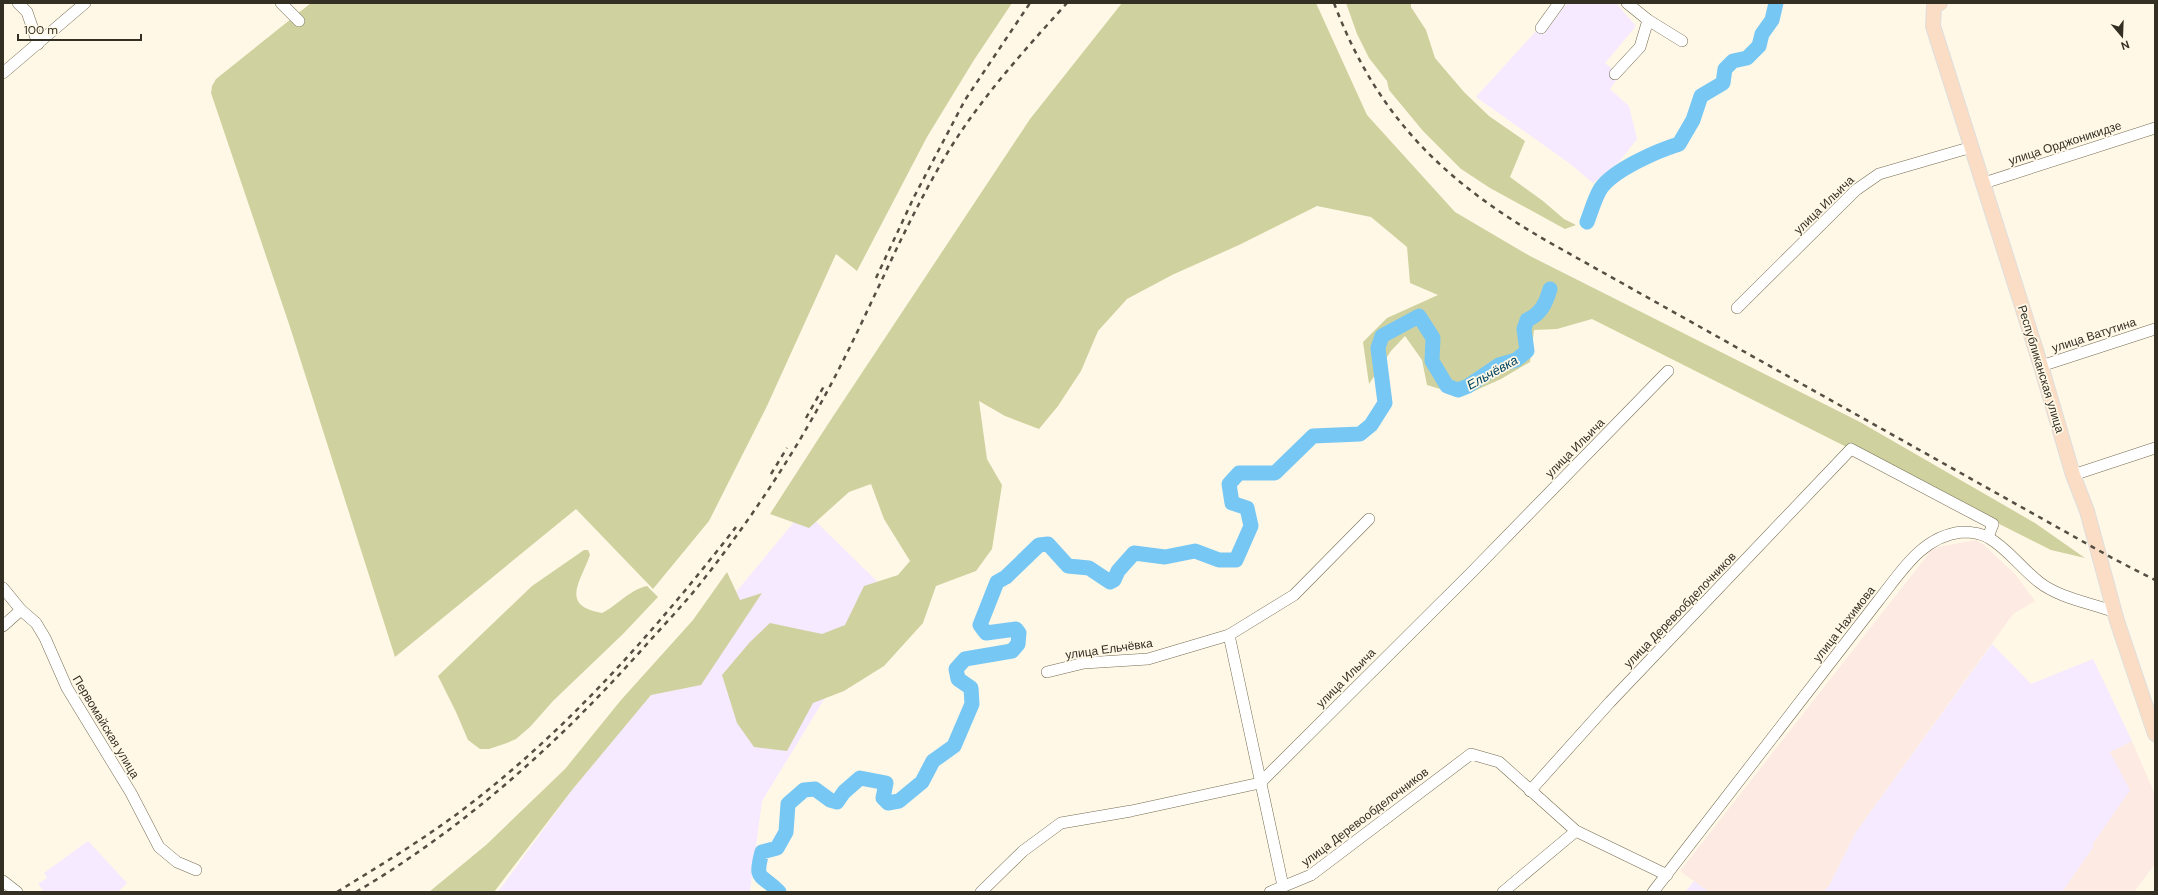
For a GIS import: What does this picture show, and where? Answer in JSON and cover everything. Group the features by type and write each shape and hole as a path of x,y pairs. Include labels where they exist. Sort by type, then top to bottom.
{"main road":[{"name":"Республиканская улица","path":"1935,4 1934,26 2041,366 2073,475 2087,511 2115,612 2155,734"}],"street":[{"path":"18,3 27,12 38,44"},
{"path":"3,73 85,3"},
{"path":"281,3 298,22"},
{"path":"1541,28 1559,3"},
{"path":"1628,3 1648,20 1682,41"},
{"path":"1615,74 1640,47 1648,20"},
{"name":"улица Орджоникидзе","path":"1984,183 2155,128"},
{"name":"улица Ильича","path":"1737,308 1856,190 1879,174 1972,147"},
{"name":"улица Ватутина","path":"2041,366 2155,329"},
{"name":"улица Ильича","path":"1260,783 1472,572 1668,371"},
{"path":"2073,475 2155,448"},
{"name":"улица Деревообделочников","path":"1270,892 1311,875 1471,754 1499,762 1530,791 1610,702 1851,449 1993,524 1988,537"},
{"name":"улица Ельчёвка","path":"1047,672 1084,663 1148,659 1229,635 1294,595 1369,519"},
{"name":"улица Нахимова","path":"1653,892 1914,557 1931,542 1957,533 1968,532 1988,537 2010,553 2039,582 2049,588 2115,612"},
{"name":"Первомайская улица","path":"3,588 21,610 36,623 45,638 67,688 135,800 159,846 168,856 196,870"},
{"path":"3,626 21,610"},
{"path":"1229,635 1283,886"},
{"path":"981,892 1023,851 1061,824 1131,811 1260,783"},
{"path":"1530,791 1576,831 1667,875"},
{"path":"1503,892 1576,831"},
{"path":"3,881 17,892"}],"shaded area":[{"path":"1567,3 1616,3 1636,26 1605,63 1620,75 1610,89 1629,106 1637,139 1620,161 1593,183 1569,163 1476,97 1537,30 1544,34"},
{"path":"804,510 889,593 762,801 750,892 498,892 572,790"},
{"path":"1976,540 1984,545 2015,574 2035,601 2013,614 1856,832 1830,884 1824,892 1709,892 1680,871 1933,548"},
{"path":"1992,644 2031,684 2093,659 2132,741 2110,752 2130,790 2092,845 2094,846 2062,892 1824,892 1830,884 1856,832"},
{"path":"2132,741 2155,795 2155,864 2134,892 2062,892 2093,847 2092,845 2110,752"},
{"path":"88,841 127,883 118,892 44,892 38,884 47,878 44,873"},
{"path":"1694,881 1709,892 1685,892"}],"green space":[{"path":"311,3 1012,3 974,60 927,137 857,271 836,254 767,406 709,521 653,589 576,509 395,657 290,327 211,93 212,86 216,79"},
{"path":"1122,3 1316,3 1367,115 1455,212 1530,256 1860,422 2035,523 2085,558 2051,550 1592,319 1557,329 1534,330 1530,362 1501,379 1463,396 1427,385 1422,360 1405,336 1391,351 1369,384 1363,342 1387,318 1438,295 1410,283 1407,247 1371,217 1317,206 1239,245 1172,275 1127,299 1098,331 1081,371 1058,406 1039,429 1005,416 979,401 987,459 1002,485 992,549 976,571 936,586 923,623 884,666 844,691 813,703 787,751 754,747 737,723 722,675 750,642 770,623 822,634 845,625 864,586 898,575 910,561 884,519 871,484 849,492 809,528 770,514 1030,119"},
{"path":"1346,3 1411,3 1411,7 1426,30 1435,58 1464,92 1489,116 1525,141 1510,177 1543,201 1564,219 1576,225 1565,229 1490,188 1461,169 1423,131 1389,90 1387,81 1369,58 1357,34"},
{"path":"584,550 588,550 590,555 576,591 577,598 581,605 589,610 602,613 629,594 647,586 658,597 623,634 553,701 530,727 516,739 489,749 480,749 468,740 438,676 532,586"},
{"path":"727,572 740,600 762,593 701,685 651,695 572,790 494,892 429,892 486,845 565,769 621,700 693,620"}],"waterway":[{"name":"Ельчёвка","path":"1587,222 1595,200 1601,188 1607,181 1637,162 1679,144 1693,120 1701,96 1723,83 1725,69 1733,61 1747,58 1759,46 1762,34 1772,20 1776,3"},
{"name":"Ельчёвка","path":"779,892 759,873 762,852 777,848 786,832 788,804 804,790 815,789 830,800 837,802 844,792 860,778 886,783 883,798 888,803 899,801 922,782 933,761 954,746 972,704 971,688 958,679 956,669 965,659 1012,651 1018,644 1019,633 1016,629 986,633 980,625 997,582 1006,577 1039,545 1048,544 1068,566 1089,568 1110,582 1114,580 1118,571 1134,553 1165,557 1195,551 1219,560 1236,560 1251,526 1247,508 1232,503 1229,484 1239,473 1275,473 1313,436 1360,434 1371,425 1385,403 1378,348 1382,336 1419,316 1433,338 1432,361 1447,386 1458,390 1468,386 1499,365 1516,360 1527,351 1524,329 1527,320 1536,315 1542,308 1550,289"}],"railway":[{"path":"876,278 914,197 965,100 1030,3"},
{"path":"356,892 397,867 474,811 546,748 614,681 700,584 765,495 809,425 853,342 910,221 955,140 1000,79 1067,3"},
{"path":"1334,3 1352,45 1372,82 1395,115 1421,145 1449,173 1481,198 1516,222 1554,245 2114,559 2155,580"},
{"path":"806,418 824,386"},
{"path":"771,474 787,448"},
{"path":"337,892 431,833 500,780 537,748 573,714 641,642 674,604 736,527"}]}
